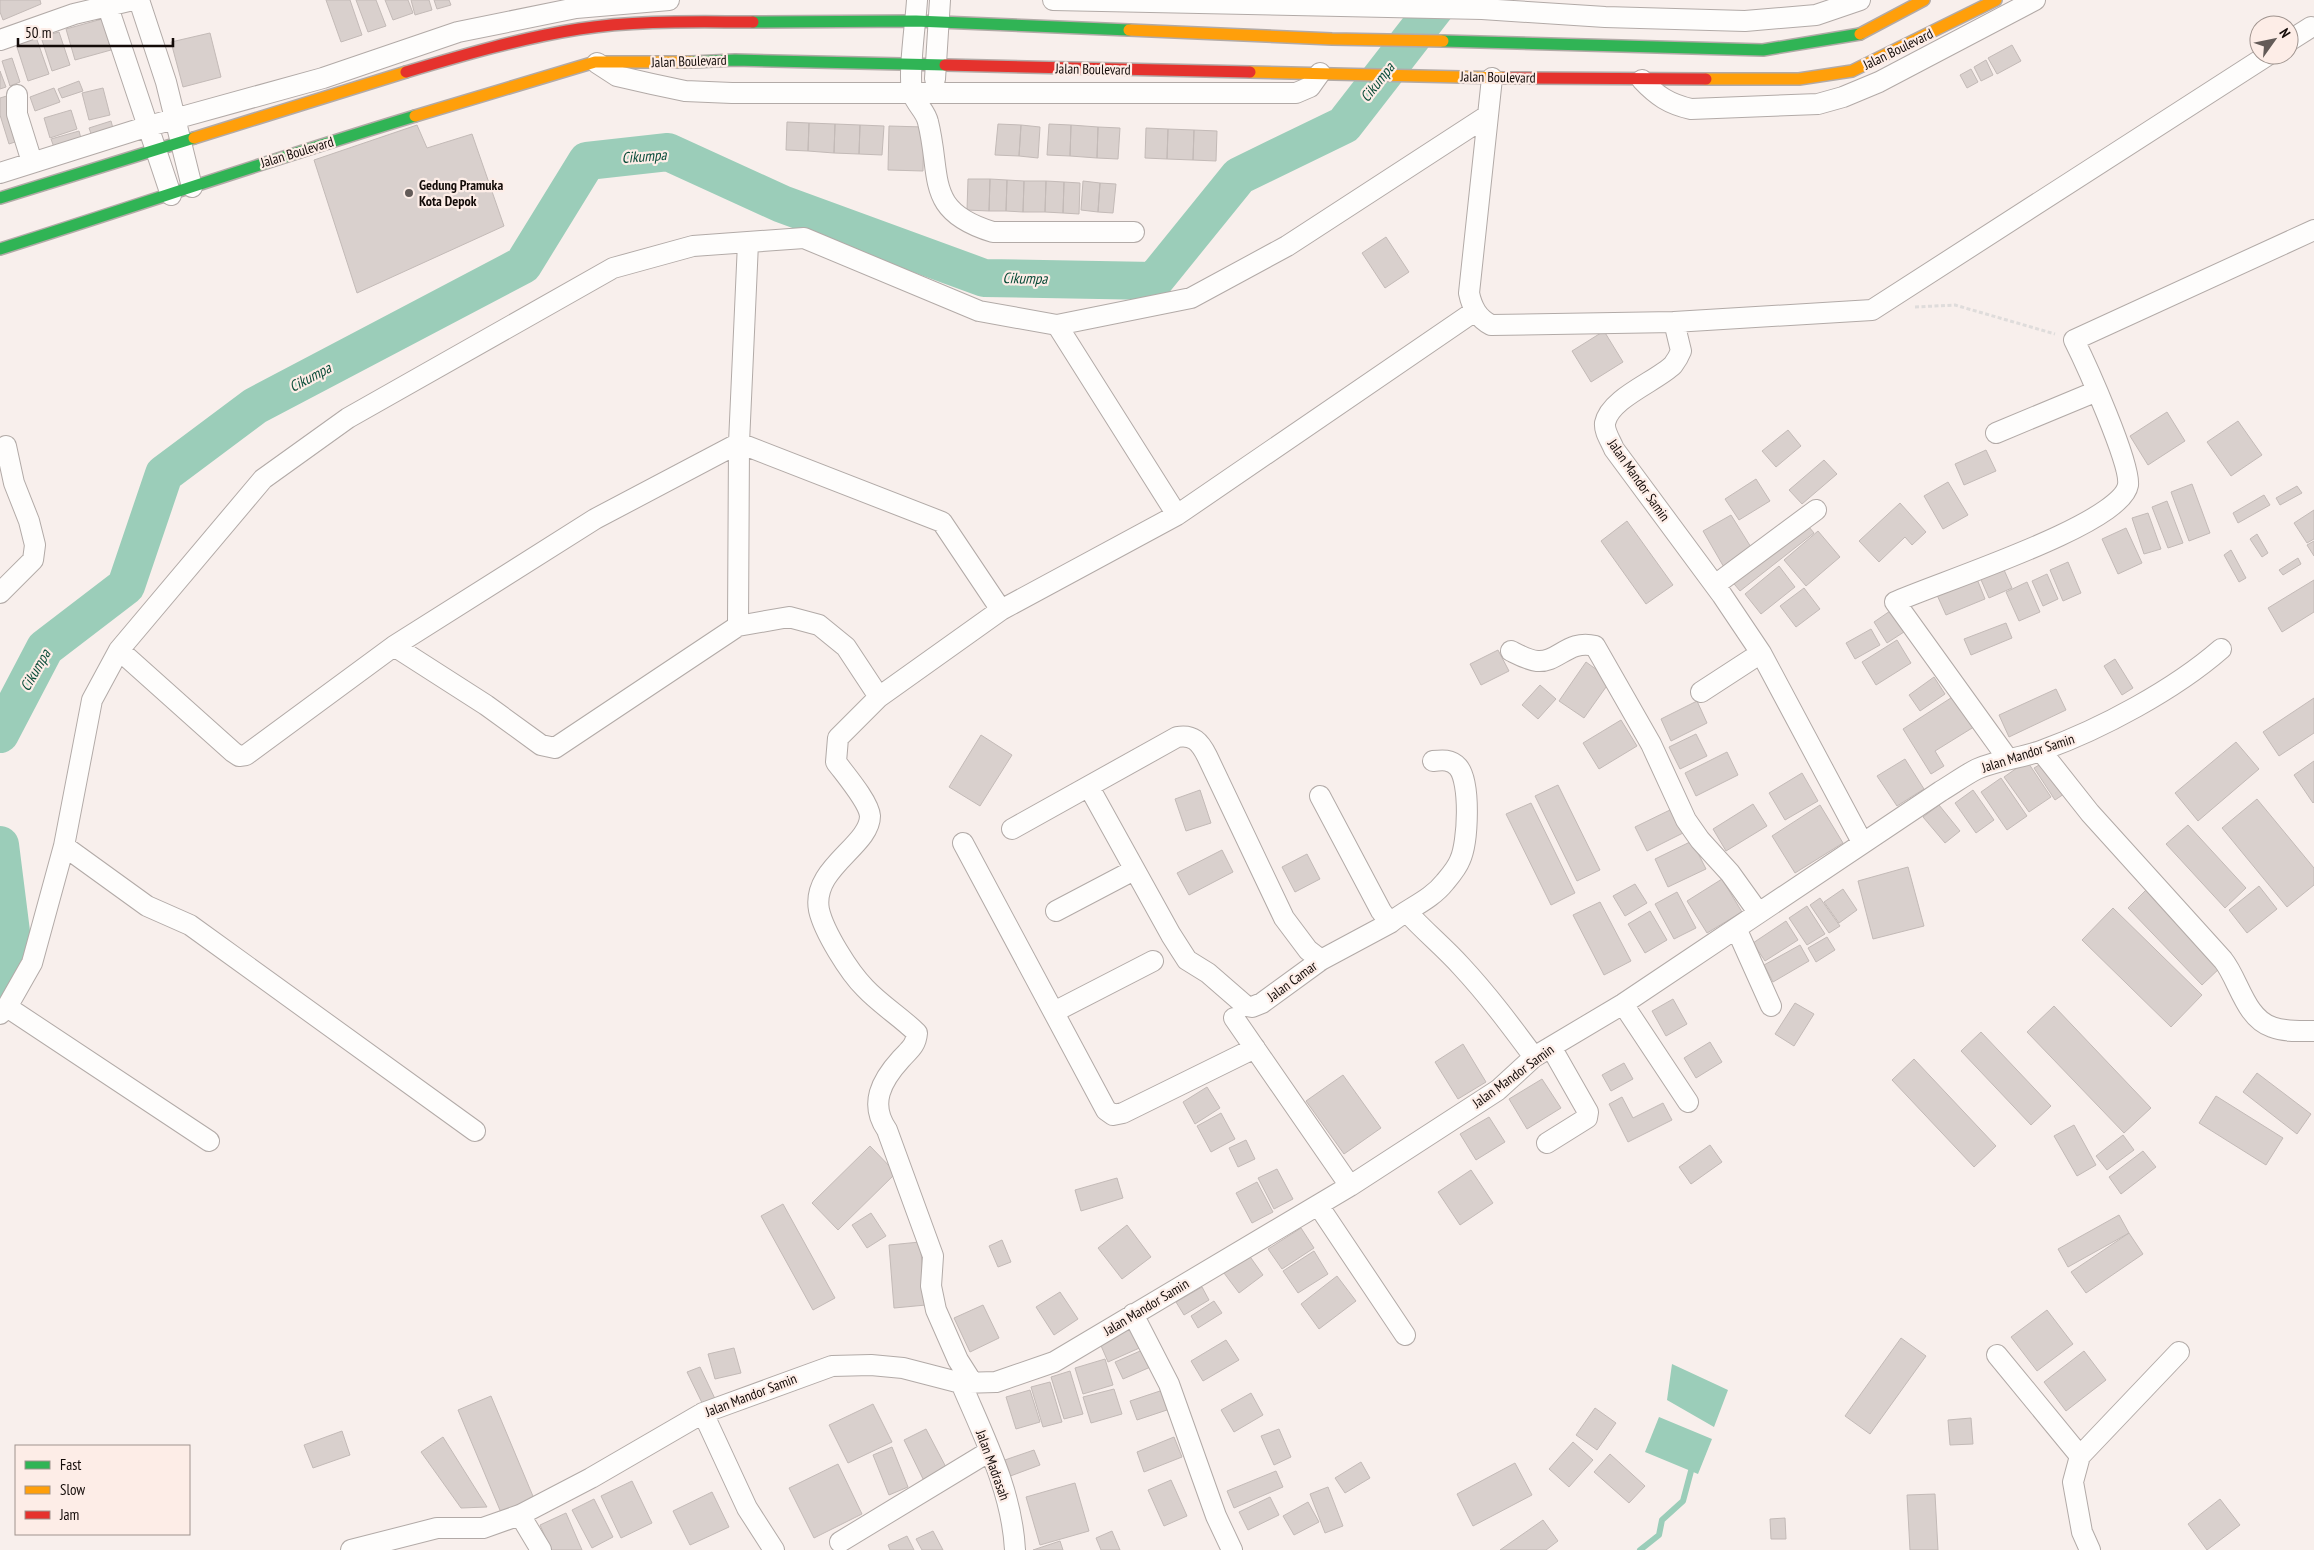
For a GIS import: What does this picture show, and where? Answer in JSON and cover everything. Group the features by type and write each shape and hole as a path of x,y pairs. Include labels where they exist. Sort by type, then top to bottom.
{"main road":[{"name":"Jalan Boulevard","path":"0,198 469,53 579,30 662,22 916,20 1332,44 1505,42 1764,50 1862,34 1924,0"},
{"name":"Jalan Boulevard","path":"0,249 270,160 595,62 665,63 735,60 935,63 1037,69 1328,70 1492,78 1642,80 1799,79 1852,71 1882,58 1996,0"}],"street":[{"path":"0,40 72,7 108,8 133,0"},
{"path":"139,0 157,52 192,187"},
{"path":"0,173 149,126 323,78 458,32 576,8 669,0"},
{"path":"917,0 912,63 913,94 928,120 941,198 949,209 979,228 993,232 1134,232"},
{"path":"928,120 935,94 935,63 940,0"},
{"path":"1053,0 1504,5 1605,17 1745,21 1816,15 1860,0"},
{"path":"1642,80 1653,92 1672,105 1691,109 1818,104 1843,97 1878,82 2035,0"},
{"path":"108,8 171,194"},
{"path":"2299,35 2311,27"},
{"path":"127,62 157,52"},
{"path":"595,62 617,76 685,91 913,94 1296,93 1310,87 1328,70"},
{"path":"1492,78 1469,293 1475,311 1482,320 1491,325 1674,322 1872,310 2252,65"},
{"path":"17,95 17,114 32,162"},
{"path":"209,1141 3,1010 32,963 64,846 92,700 118,650 263,479 348,418 614,268 693,246 748,244 804,238 979,311 1057,324 1191,298 1287,246 1487,116"},
{"path":"2008,759 1895,602 2050,540 2095,518 2124,497 2128,484 2127,473 2097,392 2074,340 2314,230"},
{"path":"738,626 739,442 748,244"},
{"path":"394,646 486,705 541,745 554,748 738,626 789,617 819,625 846,648 879,697 1001,610 1177,515 1475,311"},
{"name":"Jalan Mandor Samin","path":"1674,322 1681,351 1674,364 1632,391 1610,413 1605,423 1606,433 1614,448 1715,585 1761,653 1862,842"},
{"path":"1057,324 1177,515"},
{"path":"1996,433 2097,392"},
{"path":"118,650 239,756 246,755 394,646 595,519 739,442 942,522 1001,610"},
{"path":"0,593 33,560 34,546 29,521 14,483 6,446"},
{"path":"1715,585 1816,510"},
{"path":"1511,651 1537,661 1549,659 1574,645 1595,646 1651,744 1686,820 1700,840 1730,873 1758,912"},
{"name":"Jalan Mandor Samin","path":"351,1550 412,1542 437,1528 483,1528 520,1515 591,1478 703,1412 832,1366 871,1365 903,1368 967,1382 996,1382 1054,1362 1350,1186 1498,1090 1534,1057 1623,1004 1862,842 1978,769 2041,751 2088,732 2132,709 2202,666 2221,650"},
{"path":"1701,692 1761,653"},
{"name":"Jalan Madrasah","path":"879,697 838,738 836,762 859,791 870,815 867,829 835,865 823,885 818,896 820,911 827,929 865,988 917,1033 916,1043 886,1080 877,1099 879,1118 887,1130 933,1256 931,1286 936,1310 967,1382 1007,1500 1014,1527 1016,1550"},
{"path":"1012,829 1177,736 1186,735 1194,738 1207,756 1284,918 1308,950 1321,960"},
{"path":"2041,751 2090,813 2232,970 2252,1011 2260,1020 2270,1027 2283,1030 2314,1031"},
{"name":"Jalan Camar","path":"1089,787 1134,870 1187,960 1208,973 1246,1006 1252,1007 1262,1003 1321,960 1425,901 1444,884 1460,860 1468,819 1463,779 1458,767 1447,760 1433,761"},
{"path":"1320,796 1381,911 1398,917 1431,938 1460,965 1500,1012 1534,1057"},
{"path":"963,842 1106,1110 1114,1115 1123,1113 1255,1048"},
{"path":"64,846 147,906 190,924 475,1131"},
{"path":"1056,912 1134,870"},
{"path":"1736,928 1771,1006"},
{"path":"1054,1012 1153,960"},
{"path":"1623,1004 1688,1102"},
{"path":"1234,1018 1350,1186"},
{"path":"1547,1143 1587,1118 1588,1112 1551,1047"},
{"path":"1318,1205 1405,1335"},
{"path":"1133,1314 1169,1384 1216,1516 1232,1550"},
{"path":"2090,1550 2082,1532 2073,1482 2080,1456 2179,1352"},
{"path":"1997,1355 2080,1456"},
{"path":"703,1412 746,1508 774,1550"},
{"path":"840,1542 990,1452"},
{"path":"520,1515 541,1550"}],"path":[{"path":"1909,308 1955,305 2074,340"}],"shaded area":[{"path":"1672,1364 1728,1390 1714,1427 1667,1400"},
{"path":"1659,1417 1712,1439 1698,1474 1645,1452"}],"building":[{"path":"0,0 40,0 41,4 3,20 0,12"},
{"path":"326,0 350,0 362,35 341,42"},
{"path":"356,0 376,0 386,26 368,32"},
{"path":"385,0 408,0 413,13 393,20"},
{"path":"411,0 429,0 432,10 415,15"},
{"path":"434,0 449,0 451,5 437,9"},
{"path":"102,19 111,50 75,60 66,29"},
{"path":"59,32 70,65 52,71 41,37"},
{"path":"210,33 221,77 183,87 171,42"},
{"path":"36,37 49,74 28,81 16,44"},
{"path":"2012,45 2021,61 1997,74 1988,58"},
{"path":"12,58 20,82 10,86 2,61"},
{"path":"1986,60 1993,75 1981,81 1974,67"},
{"path":"1971,69 1978,82 1967,88 1960,75"},
{"path":"0,71 6,87 0,89"},
{"path":"79,81 83,91 62,98 58,89"},
{"path":"54,88 60,102 35,111 30,97"},
{"path":"103,88 110,115 89,120 82,93"},
{"path":"10,95 24,139 9,144 0,115 0,98"},
{"path":"71,110 77,129 50,138 44,118"},
{"path":"111,121 114,132 93,139 89,128"},
{"path":"787,122 809,123 808,151 786,150"},
{"path":"809,123 835,124 834,153 808,151"},
{"path":"835,124 860,125 859,154 834,153"},
{"path":"998,124 1021,125 1019,156 995,155"},
{"path":"1049,124 1071,125 1070,156 1047,155"},
{"name":"Gedung Pramuka Kota Depok","path":"417,125 427,148 472,134 504,226 357,293 314,160"},
{"path":"860,125 884,126 882,155 859,154"},
{"path":"1021,125 1040,127 1038,158 1019,156"},
{"path":"1071,125 1098,127 1097,158 1070,156"},
{"path":"889,126 924,127 923,171 888,170"},
{"path":"1098,127 1120,128 1118,159 1097,158"},
{"path":"1146,128 1168,129 1167,159 1145,158"},
{"path":"1168,129 1194,130 1193,160 1167,159"},
{"path":"1194,130 1217,131 1216,161 1193,160"},
{"path":"79,131 82,142 55,150 51,139"},
{"path":"968,179 990,179 989,211 967,210"},
{"path":"990,179 1007,180 1006,211 989,211"},
{"path":"1007,180 1024,181 1023,212 1006,211"},
{"path":"1024,181 1046,181 1045,212 1023,212"},
{"path":"1046,181 1064,182 1063,213 1045,212"},
{"path":"1083,181 1100,183 1098,212 1081,210"},
{"path":"1064,182 1080,183 1079,214 1063,213"},
{"path":"1100,183 1116,184 1113,213 1098,212"},
{"path":"1386,237 1409,272 1385,288 1362,253"},
{"path":"1604,331 1623,362 1591,382 1572,351"},
{"path":"2167,412 2185,441 2148,465 2130,436"},
{"path":"2238,421 2262,455 2231,476 2207,442"},
{"path":"1788,430 1801,446 1776,467 1762,451"},
{"path":"1986,450 1996,471 1964,485 1955,464"},
{"path":"1824,460 1837,474 1802,504 1789,490"},
{"path":"1756,479 1770,501 1739,520 1725,499"},
{"path":"1948,482 1968,515 1943,529 1924,496"},
{"path":"2192,484 2210,533 2189,541 2171,492"},
{"path":"2297,486 2302,493 2280,505 2276,498"},
{"path":"2264,495 2270,505 2238,523 2233,513"},
{"path":"2167,501 2183,543 2168,548 2152,507"},
{"path":"1900,503 1926,532 1912,545 1905,537 1879,562 1859,541"},
{"path":"2314,510 2314,539 2307,543 2294,523"},
{"path":"2148,513 2161,549 2144,554 2132,518"},
{"path":"1731,515 1754,552 1725,569 1703,531"},
{"path":"1627,521 1673,585 1646,604 1601,541"},
{"path":"1804,521 1814,533 1740,591 1730,579"},
{"path":"2126,528 2142,563 2118,574 2102,539"},
{"path":"1818,531 1840,557 1806,586 1784,560"},
{"path":"2257,534 2268,553 2262,557 2250,539"},
{"path":"2314,541 2314,556 2307,545"},
{"path":"2231,550 2246,578 2239,582 2224,555"},
{"path":"2298,558 2301,564 2283,575 2279,570"},
{"path":"2068,562 2081,593 2063,601 2050,570"},
{"path":"2001,563 2012,588 1989,598 1978,573"},
{"path":"1779,566 1795,587 1761,614 1745,594"},
{"path":"2047,574 2058,599 2043,606 2032,581"},
{"path":"1977,579 1985,599 1946,615 1937,595"},
{"path":"2314,580 2314,612 2282,632 2268,608"},
{"path":"2027,582 2040,612 2019,621 2006,592"},
{"path":"1804,588 1820,609 1796,627 1780,606"},
{"path":"1893,609 1907,630 1887,643 1874,622"},
{"path":"2006,623 2012,638 1971,655 1964,639"},
{"path":"1871,629 1880,645 1855,659 1846,643"},
{"path":"1897,640 1911,663 1876,685 1862,662"},
{"path":"1498,650 1509,671 1481,685 1470,664"},
{"path":"2115,659 2133,688 2122,695 2104,666"},
{"path":"1586,662 1611,680 1584,718 1559,701"},
{"path":"1934,677 1945,694 1920,711 1909,695"},
{"path":"1540,685 1556,699 1538,719 1522,705"},
{"path":"2056,689 2066,710 2009,737 1999,715"},
{"path":"1957,694 1977,725 1935,751 1944,766 1931,774 1903,729"},
{"path":"2314,698 2314,733 2279,756 2263,732"},
{"path":"1697,701 1707,723 1671,741 1661,719"},
{"path":"1621,720 1637,746 1599,769 1583,743"},
{"path":"1696,734 1707,756 1680,769 1669,747"},
{"path":"981,735 1012,755 980,806 949,787"},
{"path":"2236,742 2259,769 2198,821 2175,793"},
{"path":"1727,752 1738,775 1696,796 1685,773"},
{"path":"1905,759 1924,789 1897,806 1877,776"},
{"path":"2027,761 2051,797 2029,812 2004,777"},
{"path":"2046,761 2067,792 2055,800 2034,768"},
{"path":"2314,761 2314,802 2313,803 2294,775"},
{"path":"1802,773 1818,801 1785,820 1769,793"},
{"path":"2001,778 2027,816 2007,830 1981,792"},
{"path":"1558,785 1600,870 1577,881 1535,796"},
{"path":"1200,790 1211,823 1186,831 1175,799"},
{"path":"1973,790 1994,820 1976,833 1955,803"},
{"path":"2257,799 2314,868 2314,885 2287,907 2222,828"},
{"path":"1531,803 1575,893 1551,905 1506,814"},
{"path":"1753,804 1767,826 1726,851 1713,829"},
{"path":"1820,805 1843,843 1795,873 1772,836"},
{"path":"1939,805 1960,831 1945,843 1923,817"},
{"path":"1672,809 1683,833 1647,851 1635,827"},
{"path":"2188,825 2246,888 2225,908 2166,844"},
{"path":"1692,841 1706,869 1668,887 1655,859"},
{"path":"1222,850 1233,872 1189,895 1177,873"},
{"path":"1307,854 1320,879 1295,892 1282,867"},
{"path":"1908,867 1924,926 1873,939 1858,881"},
{"path":"1722,879 1742,912 1707,933 1687,901"},
{"path":"1635,884 1647,903 1625,916 1613,896"},
{"path":"2259,886 2277,909 2247,933 2229,910"},
{"path":"1843,889 1857,910 1839,923 1824,902"},
{"path":"2147,889 2222,966 2202,985 2128,908"},
{"path":"1677,892 1696,928 1674,939 1655,904"},
{"path":"1820,898 1840,926 1829,933 1810,905"},
{"path":"1600,902 1631,961 1604,975 1573,915"},
{"path":"1807,906 1825,934 1807,945 1789,918"},
{"path":"2113,908 2202,995 2171,1027 2082,940"},
{"path":"1650,911 1667,940 1645,953 1628,924"},
{"path":"1786,921 1798,940 1765,961 1753,943"},
{"path":"1827,937 1835,950 1816,962 1808,948"},
{"path":"1800,945 1809,961 1773,982 1764,965"},
{"path":"1673,999 1687,1024 1666,1036 1652,1011"},
{"path":"1795,1003 1814,1014 1794,1046 1775,1034"},
{"path":"2054,1006 2151,1108 2124,1133 2027,1032"},
{"path":"1981,1032 2051,1106 2031,1125 1961,1051"},
{"path":"1710,1042 1722,1062 1696,1078 1684,1058"},
{"path":"1463,1044 1486,1082 1458,1099 1435,1062"},
{"path":"1914,1059 1996,1146 1974,1167 1892,1080"},
{"path":"1624,1063 1633,1079 1611,1091 1602,1075"},
{"path":"2257,1073 2311,1114 2297,1134 2243,1092"},
{"path":"1343,1075 1381,1128 1344,1154 1306,1101"},
{"path":"1542,1079 1561,1108 1527,1129 1509,1099"},
{"path":"1207,1087 1220,1108 1195,1124 1183,1102"},
{"path":"2216,1096 2283,1138 2266,1165 2199,1123"},
{"path":"1622,1097 1633,1118 1663,1103 1672,1120 1628,1142 1609,1104"},
{"path":"1221,1113 1235,1139 1211,1152 1197,1126"},
{"path":"1489,1117 1505,1142 1476,1160 1460,1134"},
{"path":"2074,1125 2096,1165 2077,1176 2054,1136"},
{"path":"2123,1135 2134,1150 2107,1170 2096,1156"},
{"path":"1246,1140 1255,1159 1238,1167 1229,1148"},
{"path":"1710,1145 1722,1162 1691,1184 1679,1167"},
{"path":"870,1146 896,1173 838,1230 812,1203"},
{"path":"2143,1151 2156,1167 2121,1194 2109,1177"},
{"path":"1277,1169 1293,1199 1274,1209 1258,1178"},
{"path":"1471,1170 1493,1203 1460,1225 1438,1192"},
{"path":"1117,1178 1123,1198 1081,1211 1075,1190"},
{"path":"1257,1182 1273,1212 1252,1223 1236,1193"},
{"path":"783,1204 835,1298 813,1310 761,1216"},
{"path":"871,1213 886,1236 867,1248 852,1225"},
{"path":"2119,1215 2129,1233 2068,1267 2058,1249"},
{"path":"1127,1225 1151,1257 1122,1279 1098,1248"},
{"path":"1301,1228 1314,1248 1282,1269 1268,1249"},
{"path":"2129,1233 2143,1254 2086,1293 2071,1272"},
{"path":"1002,1240 1011,1262 998,1267 989,1246"},
{"path":"920,1242 926,1305 894,1308 889,1245"},
{"path":"1246,1251 1263,1275 1239,1293 1221,1269"},
{"path":"1314,1251 1328,1274 1298,1293 1283,1271"},
{"path":"1337,1276 1356,1301 1319,1329 1301,1304"},
{"path":"1202,1287 1209,1300 1184,1315 1176,1302"},
{"path":"1060,1292 1078,1319 1054,1335 1036,1307"},
{"path":"1214,1301 1222,1313 1198,1328 1191,1316"},
{"path":"983,1305 999,1338 970,1352 954,1318"},
{"path":"2047,1310 2073,1344 2037,1371 2011,1337"},
{"path":"1135,1326 1144,1346 1108,1362 1099,1341"},
{"path":"1901,1338 1926,1356 1870,1434 1845,1416"},
{"path":"1226,1340 1239,1360 1203,1381 1191,1361"},
{"path":"734,1348 741,1373 715,1379 708,1354"},
{"path":"1147,1348 1155,1365 1123,1379 1115,1362"},
{"path":"2084,1351 2106,1380 2066,1411 2044,1382"},
{"path":"1105,1359 1113,1385 1083,1394 1075,1368"},
{"path":"700,1367 717,1403 705,1409 687,1372"},
{"path":"1070,1371 1083,1414 1064,1419 1051,1377"},
{"path":"1050,1382 1062,1422 1043,1427 1031,1387"},
{"path":"1114,1389 1122,1414 1091,1423 1083,1397"},
{"path":"1166,1389 1173,1408 1137,1420 1130,1401"},
{"path":"1030,1390 1040,1422 1016,1429 1006,1397"},
{"path":"1251,1393 1263,1415 1234,1432 1221,1410"},
{"path":"491,1396 535,1501 502,1515 458,1410"},
{"path":"873,1404 892,1442 848,1463 829,1425"},
{"path":"1595,1408 1616,1423 1597,1450 1576,1435"},
{"path":"1971,1418 1973,1444 1950,1445 1948,1420"},
{"path":"926,1429 948,1471 925,1483 904,1440"},
{"path":"1279,1429 1291,1457 1274,1465 1261,1436"},
{"path":"342,1431 350,1455 313,1468 304,1445"},
{"path":"443,1437 487,1507 461,1508 421,1452"},
{"path":"1174,1437 1182,1457 1144,1472 1137,1452"},
{"path":"1573,1442 1593,1460 1569,1487 1549,1469"},
{"path":"892,1447 908,1487 889,1495 873,1455"},
{"path":"1034,1450 1040,1465 1005,1478 999,1462"},
{"path":"1610,1454 1645,1486 1629,1503 1594,1472"},
{"path":"1361,1462 1370,1478 1345,1493 1335,1478"},
{"path":"1515,1463 1532,1495 1473,1526 1457,1494"},
{"path":"838,1464 862,1514 814,1538 789,1488"},
{"path":"1276,1471 1283,1487 1234,1508 1227,1491"},
{"path":"1171,1480 1187,1516 1164,1526 1148,1490"},
{"path":"632,1481 652,1523 621,1538 601,1496"},
{"path":"1075,1483 1089,1531 1040,1545 1026,1497"},
{"path":"1328,1487 1343,1526 1325,1533 1310,1494"},
{"path":"712,1492 729,1527 690,1545 673,1511"},
{"path":"1935,1494 1938,1550 1910,1550 1907,1495"},
{"path":"1270,1497 1279,1515 1248,1530 1239,1512"},
{"path":"594,1499 613,1537 592,1548 572,1510"},
{"path":"2220,1499 2240,1525 2207,1550 2188,1524"},
{"path":"1308,1502 1319,1522 1294,1535 1283,1516"},
{"path":"566,1513 582,1550 551,1550 540,1525"},
{"path":"1785,1518 1786,1539 1771,1539 1770,1519"},
{"path":"1543,1520 1558,1541 1546,1550 1500,1550"},
{"path":"933,1531 943,1550 922,1550 916,1539"},
{"path":"1112,1531 1120,1550 1101,1550 1096,1538"},
{"path":"907,1536 914,1550 890,1550 888,1545"},
{"path":"1060,1541 1063,1550 1033,1550"}],"waterway":[{"name":"Cikumpa","path":"0,734 45,648 126,586 164,474 255,406 523,265 587,161 668,152 782,204 984,278 1154,281 1239,176 1344,125 1441,0"},
{"name":"Cikumpa","path":"0,845 12,940 0,978"},
{"path":"1640,1550 1659,1535 1662,1520 1683,1501 1691,1471"}],"traffic: fast":[{"path":"753,22 916,21 1129,30"},
{"path":"1443,41 1763,50 1860,34"},
{"path":"692,62 735,60 945,65"},
{"path":"0,249 415,116"},
{"path":"0,198 194,138"}],"traffic: slow":[{"path":"1860,34 1924,0"},
{"path":"1706,79 1799,79 1852,71 1996,0"},
{"path":"1129,30 1332,39 1443,41"},
{"path":"415,116 595,62 692,62"},
{"path":"194,138 406,72"},
{"path":"1250,72 1504,78"}],"traffic: jam":[{"path":"406,72 514,42 579,29 644,23 753,22"},
{"path":"945,65 1250,72"},
{"path":"1504,78 1706,79"}],"place":[{"name":"Gedung Pramuka Kota Depok","path":"409,193"}]}
